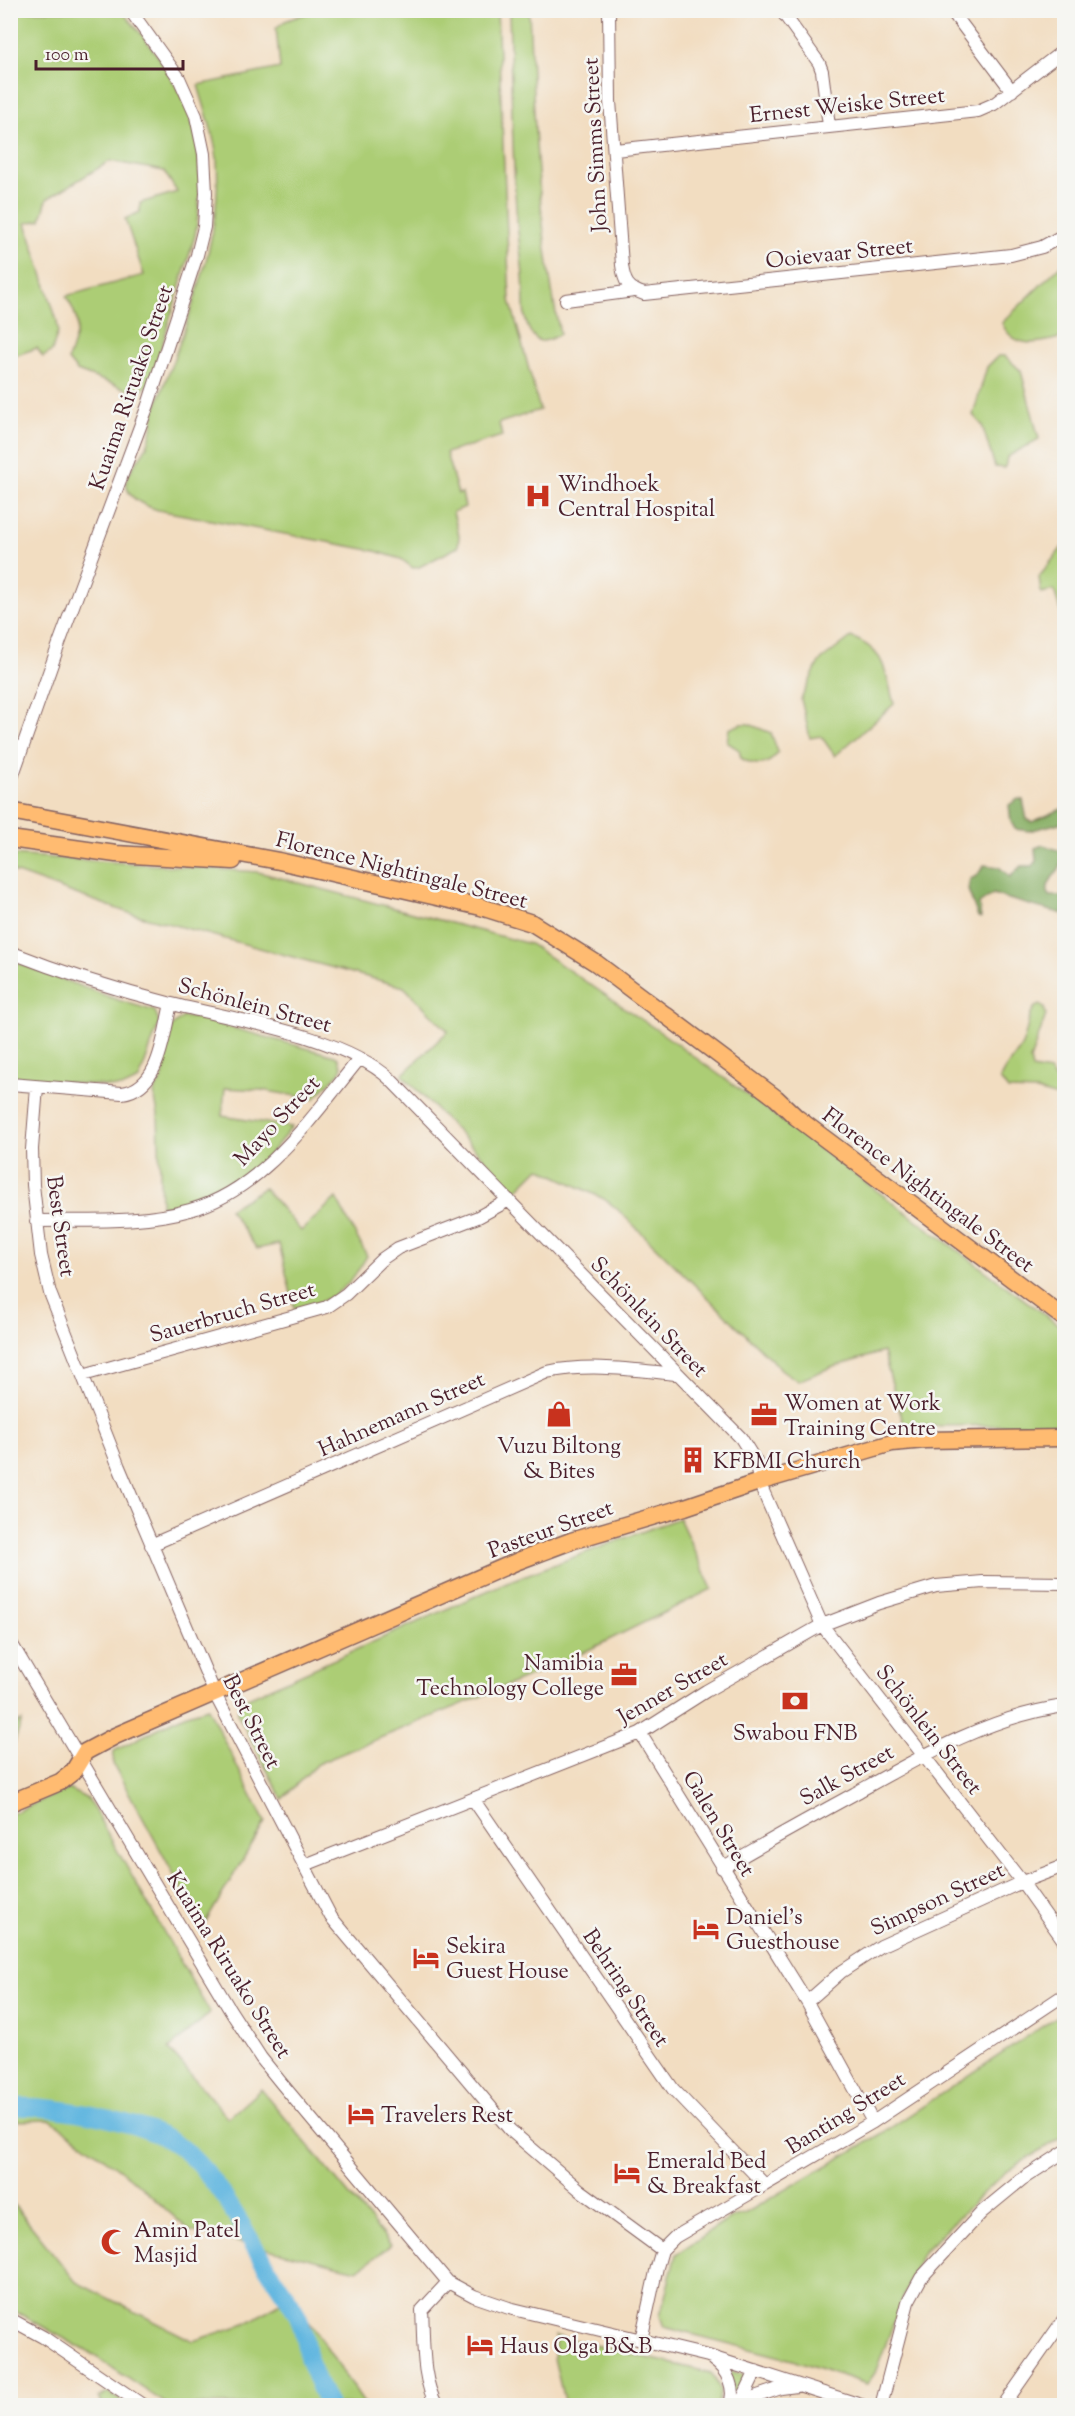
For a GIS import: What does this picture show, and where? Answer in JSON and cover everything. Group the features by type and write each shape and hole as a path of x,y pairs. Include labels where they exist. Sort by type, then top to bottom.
{"main road":[{"name":"Florence Nightingale Street","path":"10,811 279,861 481,907 532,923 597,963 776,1098 796,1117 1065,1318"},
{"name":"Florence Nightingale Street","path":"10,839 116,854 260,863 480,912 508,921 543,936 567,951 771,1103 796,1117"},
{"name":"Pasteur Street","path":"10,1803 60,1782 73,1772 85,1752 115,1736 548,1549 759,1482 906,1441 1065,1438"}],"street":[{"name":"Kuaima Riruako Street","path":"10,783 148,405 204,227 206,193 204,154 196,116 179,78 130,10"},
{"name":"John Simms Street","path":"609,10 609,77 623,276 627,285 634,291"},
{"path":"781,10 822,70 830,126"},
{"path":"951,10 1012,91"},
{"name":"Ernest Weiske Street","path":"615,150 968,113 987,108 1065,50"},
{"name":"Ooievaar Street","path":"566,300 634,291 644,294 1011,255 1042,247 1065,235"},
{"name":"Schönlein Street","path":"10,952 113,988 299,1035 360,1058 376,1066 390,1079 741,1438 756,1462 759,1482 822,1625 1022,1882 1065,1941"},
{"path":"10,1084 123,1093 134,1091 143,1086 151,1074 171,1004"},
{"name":"Mayo Street","path":"36,1221 164,1215 189,1210 225,1197 260,1173 310,1119 360,1058"},
{"name":"Best Street","path":"37,1087 32,1149 36,1221 40,1255 50,1293 215,1694 331,1917 510,2130 580,2190 662,2250"},
{"name":"Sauerbruch Street","path":"82,1375 327,1307 346,1294 382,1259 398,1248 483,1215 509,1200"},
{"name":"Hahnemann Street","path":"152,1545 547,1371 592,1367 677,1374"},
{"name":"Jenner Street","path":"305,1864 639,1733 706,1691 822,1625 879,1603 936,1586 983,1582 1065,1583"},
{"name":"Kuaima Riruako Street","path":"10,1641 230,2010 261,2058 448,2282 474,2296 509,2308 708,2356 864,2406"},
{"name":"Salk Street","path":"722,1869 923,1755 1000,1722 1046,1708 1065,1706"},
{"name":"Galen Street","path":"639,1733 807,2002 873,2122"},
{"name":"Behring Street","path":"473,1799 673,2089 765,2185"},
{"name":"Simpson Street","path":"807,2002 841,1972 881,1946 1022,1882 1065,1866"},
{"name":"Banting Street","path":"662,2250 675,2237 873,2122 1065,1995"},
{"path":"881,2406 908,2302 921,2278 982,2212 1021,2180 1065,2152"},
{"path":"641,2340 662,2250"},
{"path":"437,2406 428,2381 422,2310 448,2282"},
{"path":"10,2319 43,2337 144,2406"},
{"path":"1003,2406 1065,2319"},
{"path":"708,2356 723,2367 732,2390 729,2406"},
{"path":"740,2403 756,2371"},
{"path":"740,2403 781,2388 804,2385"}],"green space":[{"path":"316,10 497,11 510,300 540,410 499,423 502,436 446,453 458,494 462,493 465,507 453,512 459,535 458,547 419,567 413,568 401,559 375,551 158,510 136,500 128,491 127,479 150,438 154,413 198,290 213,225 217,193 217,161 212,133 198,85 280,68 276,28 285,21"},
{"path":"10,11 121,11 158,57 188,112 198,149 200,182 195,236 150,385 134,392 77,371 68,360 76,334 77,321 66,296 144,275 125,219 140,212 140,203 177,192 164,171 110,161 47,199 41,220 26,223 57,321 58,331 52,351 43,357 37,348 11,357"},
{"path":"509,11 529,11 535,133 542,214 560,334 544,341 538,340 530,332 524,308 517,225"},
{"path":"1064,262 1064,337 1037,343 1014,338 1002,323"},
{"path":"998,356 1005,356 1021,371 1039,439 1007,457 1005,468 995,467 982,425 973,415 987,367"},
{"path":"1064,545 1064,623 1054,590 1041,593 1039,577"},
{"path":"851,637 863,642 878,655 886,672 894,704 835,756 821,736 810,738 801,699 819,662"},
{"path":"741,724 749,724 771,733 778,752 770,761 761,764 751,763 741,758 739,750 727,742 729,729"},
{"path":"1018,799 1023,800 1027,820 1032,822 1064,808 1064,822 1029,831 1015,829 1011,822 1009,805"},
{"path":"1043,845 1061,851 1064,856 1061,866 1048,885 1048,890 1049,896 1061,896 1064,890 1064,914 993,894 979,904 981,918 978,917 968,890 970,879 977,876 984,865 999,867 1010,877 1021,866 1032,866 1036,861 1035,848"},
{"path":"11,855 258,872 530,944 663,1034 1064,1329 1064,1425 904,1426 883,1352 827,1369 798,1381 782,1370 616,1208 604,1199 539,1168 516,1191 402,1075 448,1031 404,987 126,912 11,871"},
{"path":"10,960 118,1000 155,1011 159,1023 139,1080 124,1087 115,1087 11,1077"},
{"path":"1040,1005 1044,1008 1046,1015 1030,1060 1032,1069 1050,1072 1059,1086 1064,1087 1064,1099 1037,1091 1008,1090 1000,1079 1021,1047 1032,1012"},
{"path":"183,1017 196,1018 335,1056 342,1067 314,1099 261,1090 225,1088 222,1116 292,1127 257,1168 236,1185 205,1199 161,1207 158,1115 154,1093 163,1076 172,1026"},
{"path":"264,1188 301,1231 336,1198 367,1256 346,1285 329,1298 295,1310 279,1244 257,1249 229,1209"},
{"path":"679,1518 712,1589 564,1662 317,1764 282,1799 237,1713 241,1701 507,1582"},
{"path":"208,1708 265,1822 203,1927 113,1764 114,1751 184,1715"},
{"path":"22,1721 11,1751 11,1725"},
{"path":"68,1789 88,1799 210,2013 169,2049 228,2118 261,2089 391,2245 358,2270 190,2231 130,2177 51,2120 11,2121 11,1814"},
{"path":"1064,2012 1064,2136 1004,2173 923,2252 912,2274 875,2373 867,2384 804,2363 664,2327 660,2316 676,2254 732,2217 744,2214 881,2134"},
{"path":"11,2201 76,2282 193,2341 245,2324 292,2296 365,2405 168,2405 90,2353 11,2309"},
{"path":"556,2336 711,2373 719,2389 720,2396 717,2405 565,2405 554,2358"},
{"path":"728,2370 750,2377 734,2401"},
{"path":"108,2393 128,2405 104,2405 99,2397"}],"waterway":[{"path":"10,2107 50,2109 120,2121 161,2136 191,2156 227,2201 287,2296 302,2326 311,2366 329,2406"}],"place":[{"name":"Windhoek Central Hospital","path":"538,496"},
{"name":"Vuzu Biltong & Bites","path":"559,1414"},
{"name":"Women at Work Training Centre","path":"764,1415"},
{"name":"KFBMI Church","path":"693,1460"},
{"name":"Namibia Technology College","path":"624,1675"},
{"name":"Swabou FNB","path":"795,1701"},
{"name":"Daniel's Guesthouse","path":"706,1929"},
{"name":"Sekira Guest House","path":"426,1958"},
{"name":"Travelers Rest","path":"361,2114"},
{"name":"Emerald Bed & Breakfast","path":"627,2173"},
{"name":"Amin Patel Masjid","path":"114,2242"},
{"name":"Haus Olga B&B","path":"480,2345"}]}
